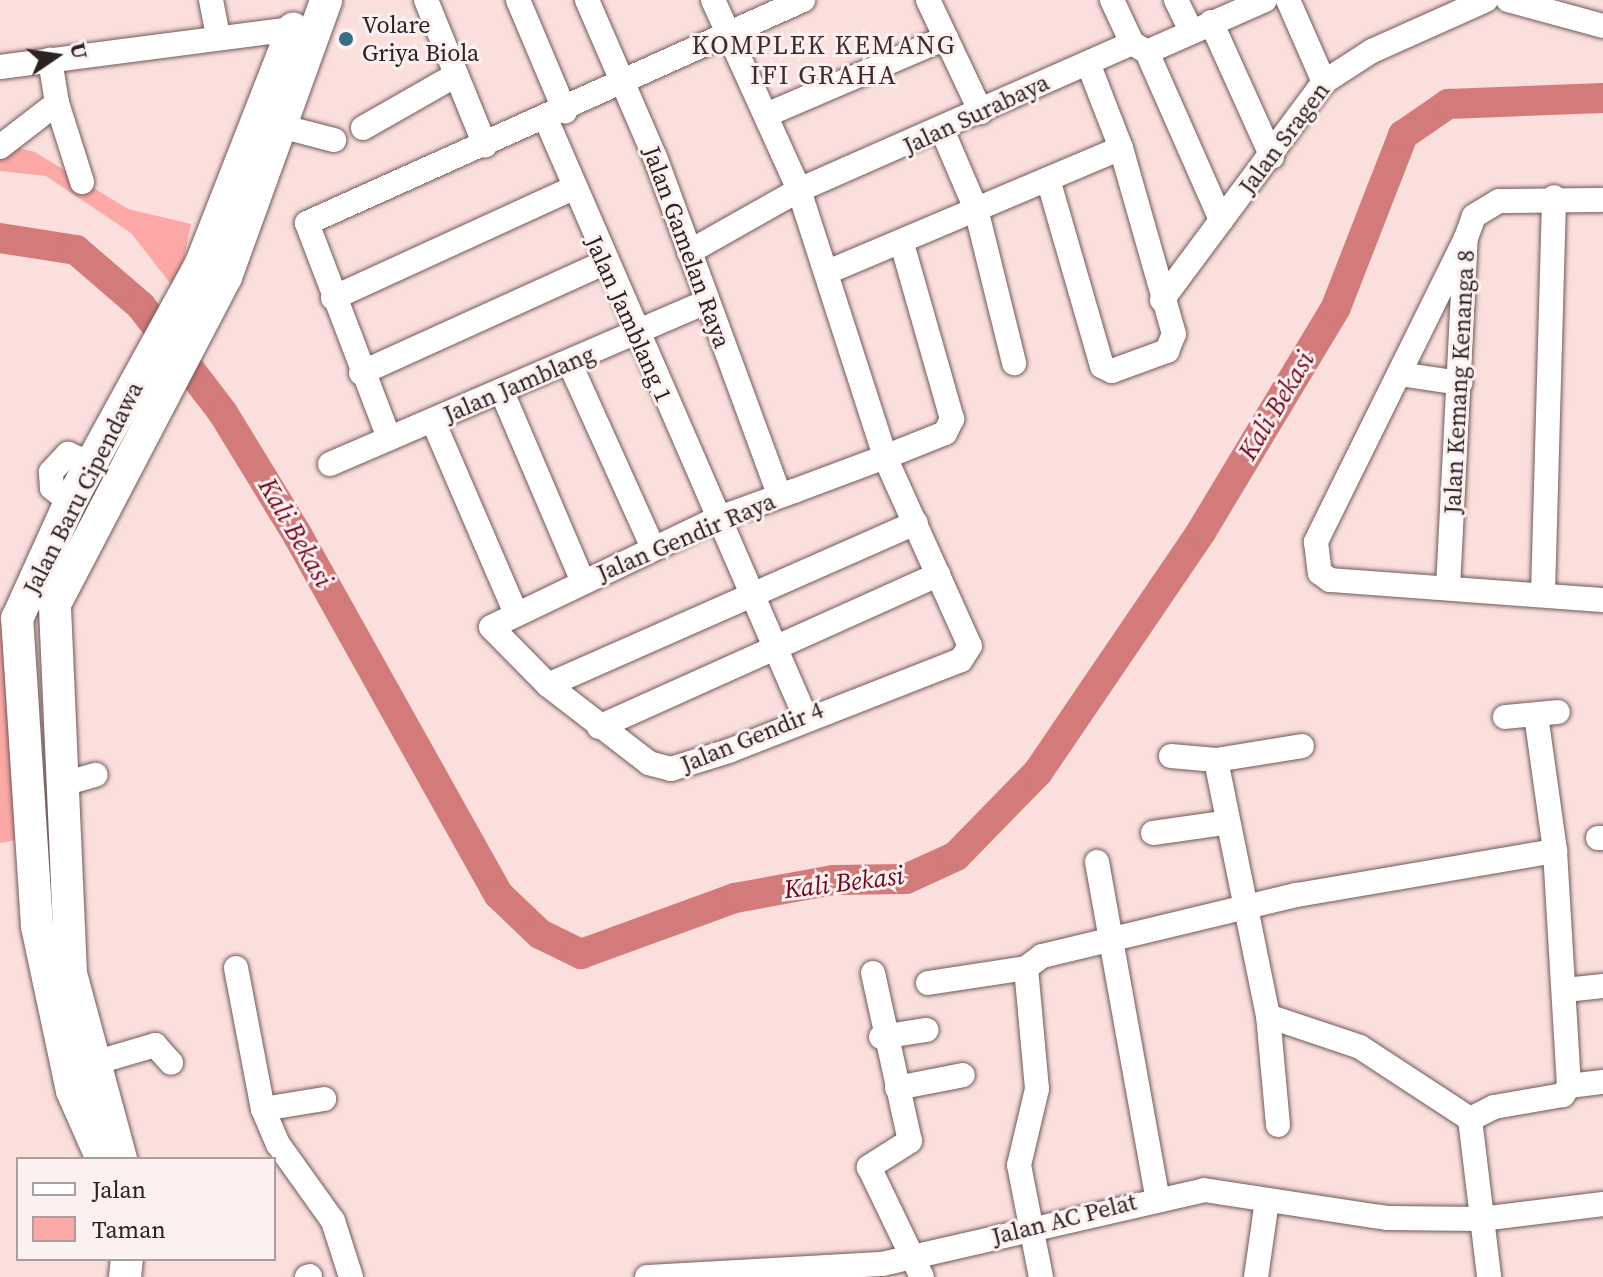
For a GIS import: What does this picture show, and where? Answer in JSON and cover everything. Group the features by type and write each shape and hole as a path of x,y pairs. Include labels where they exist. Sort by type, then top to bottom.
{"main road":[{"name":"Jalan Baru Cipendawa","path":"120,1157 71,974 60,785 55,604 155,378 200,266 229,224 280,126 313,20"},
{"name":"Jalan Baru Cipendawa","path":"101,1157 72,1091 37,926 17,619 70,502 92,464 214,301 229,224 313,20"},
{"path":"32,837 64,833"}],"street":[{"path":"211,0 218,36"},
{"path":"426,0 485,145"},
{"name":"Jalan Jamblang 1","path":"518,0 555,115 573,188 633,333 719,518 805,716"},
{"name":"Jalan Gamelan Raya","path":"587,0 631,80"},
{"name":"Jalan Gamelan Raya","path":"605,0 631,80 696,249 708,291 787,494"},
{"path":"599,727 938,575 885,457 830,271 799,190 713,0"},
{"path":"928,0 981,112"},
{"path":"1112,0 1140,48 1221,220"},
{"path":"1176,0 1201,27 1272,157"},
{"name":"Jalan Surabaya","path":"696,249 799,190 943,132 1088,63 1201,27 1265,0"},
{"path":"1288,0 1324,82"},
{"name":"Jalan Sragen","path":"1162,300 1272,157 1324,82 1372,51 1486,0"},
{"path":"1508,0 1603,26"},
{"path":"389,438 361,373 308,234 307,223 555,115 800,1"},
{"path":"0,67 313,20"},
{"path":"766,115 946,38"},
{"path":"50,60 57,103 82,182"},
{"path":"1048,179 1102,366 1119,369 1172,345 1121,148 1088,63"},
{"path":"363,128 456,75"},
{"path":"0,147 57,103"},
{"path":"280,126 334,140"},
{"path":"943,132 976,209 1014,363"},
{"path":"830,271 902,244 1121,148"},
{"path":"333,298 573,188"},
{"path":"1543,594 1554,197"},
{"name":"Jalan Kemang Kenanga 8","path":"1448,588 1466,238 1489,203 1554,197 1603,200"},
{"path":"1466,238 1316,542 1315,560 1330,580 1603,600"},
{"name":"Jalan Gendir Raya","path":"491,627 515,611 719,518 945,433 952,419 902,244"},
{"path":"361,373 604,263"},
{"name":"Jalan Jamblang","path":"330,464 570,364 708,291"},
{"path":"570,364 653,548"},
{"path":"1400,374 1460,383"},
{"path":"502,392 583,582"},
{"path":"433,421 515,611"},
{"path":"548,685 750,591 916,523"},
{"name":"Jalan Gendir 4","path":"491,627 548,685 599,727 649,763 671,769 968,655 938,575"},
{"path":"1470,1119 1494,1107 1563,1095 1569,1086 1547,713 1505,717"},
{"path":"1171,756 1216,760 1302,746"},
{"path":"1216,760 1223,823 1248,908 1268,1016 1278,1125"},
{"path":"60,785 96,775"},
{"path":"1153,833 1223,823"},
{"path":"928,983 1026,968 1042,956 1248,908 1555,851"},
{"path":"1097,862 1157,1196"},
{"path":"236,968 263,1109 278,1144 333,1221 351,1277"},
{"path":"1026,968 1037,1089 1018,1152 1041,1277"},
{"path":"873,973 881,1037 897,1088 909,1144 869,1167 918,1267"},
{"path":"1565,990 1603,986"},
{"path":"1268,1016 1360,1047 1470,1119"},
{"path":"881,1037 926,1030"},
{"path":"94,1063 155,1045 171,1063"},
{"path":"897,1088 963,1075"},
{"path":"1569,1086 1603,1082"},
{"path":"263,1109 324,1099"},
{"path":"1470,1119 1489,1277"},
{"name":"Jalan AC Pelat","path":"647,1277 850,1267 918,1267 1032,1226 1157,1196 1204,1190 1347,1215 1481,1219 1603,1204"},
{"path":"1256,1277 1267,1201"}],"green space":[{"path":"8,145 35,152 128,209 191,224 177,292 131,233 46,176 0,171 0,147"},
{"path":"0,605 32,837 0,843"}],"waterway":[{"name":"Kali Bekasi","path":"0,238 76,250 141,306 223,413 298,536 499,895 540,934 581,954 735,898 833,880 906,879 956,856 1038,772 1201,532 1336,307 1403,135 1448,104 1603,98"}],"place":[{"name":"Volare Griya Biola","path":"346,39"}],"district":[{"name":"KOMPLEK KEMANG IFI GRAHA","path":"824,61"}]}
